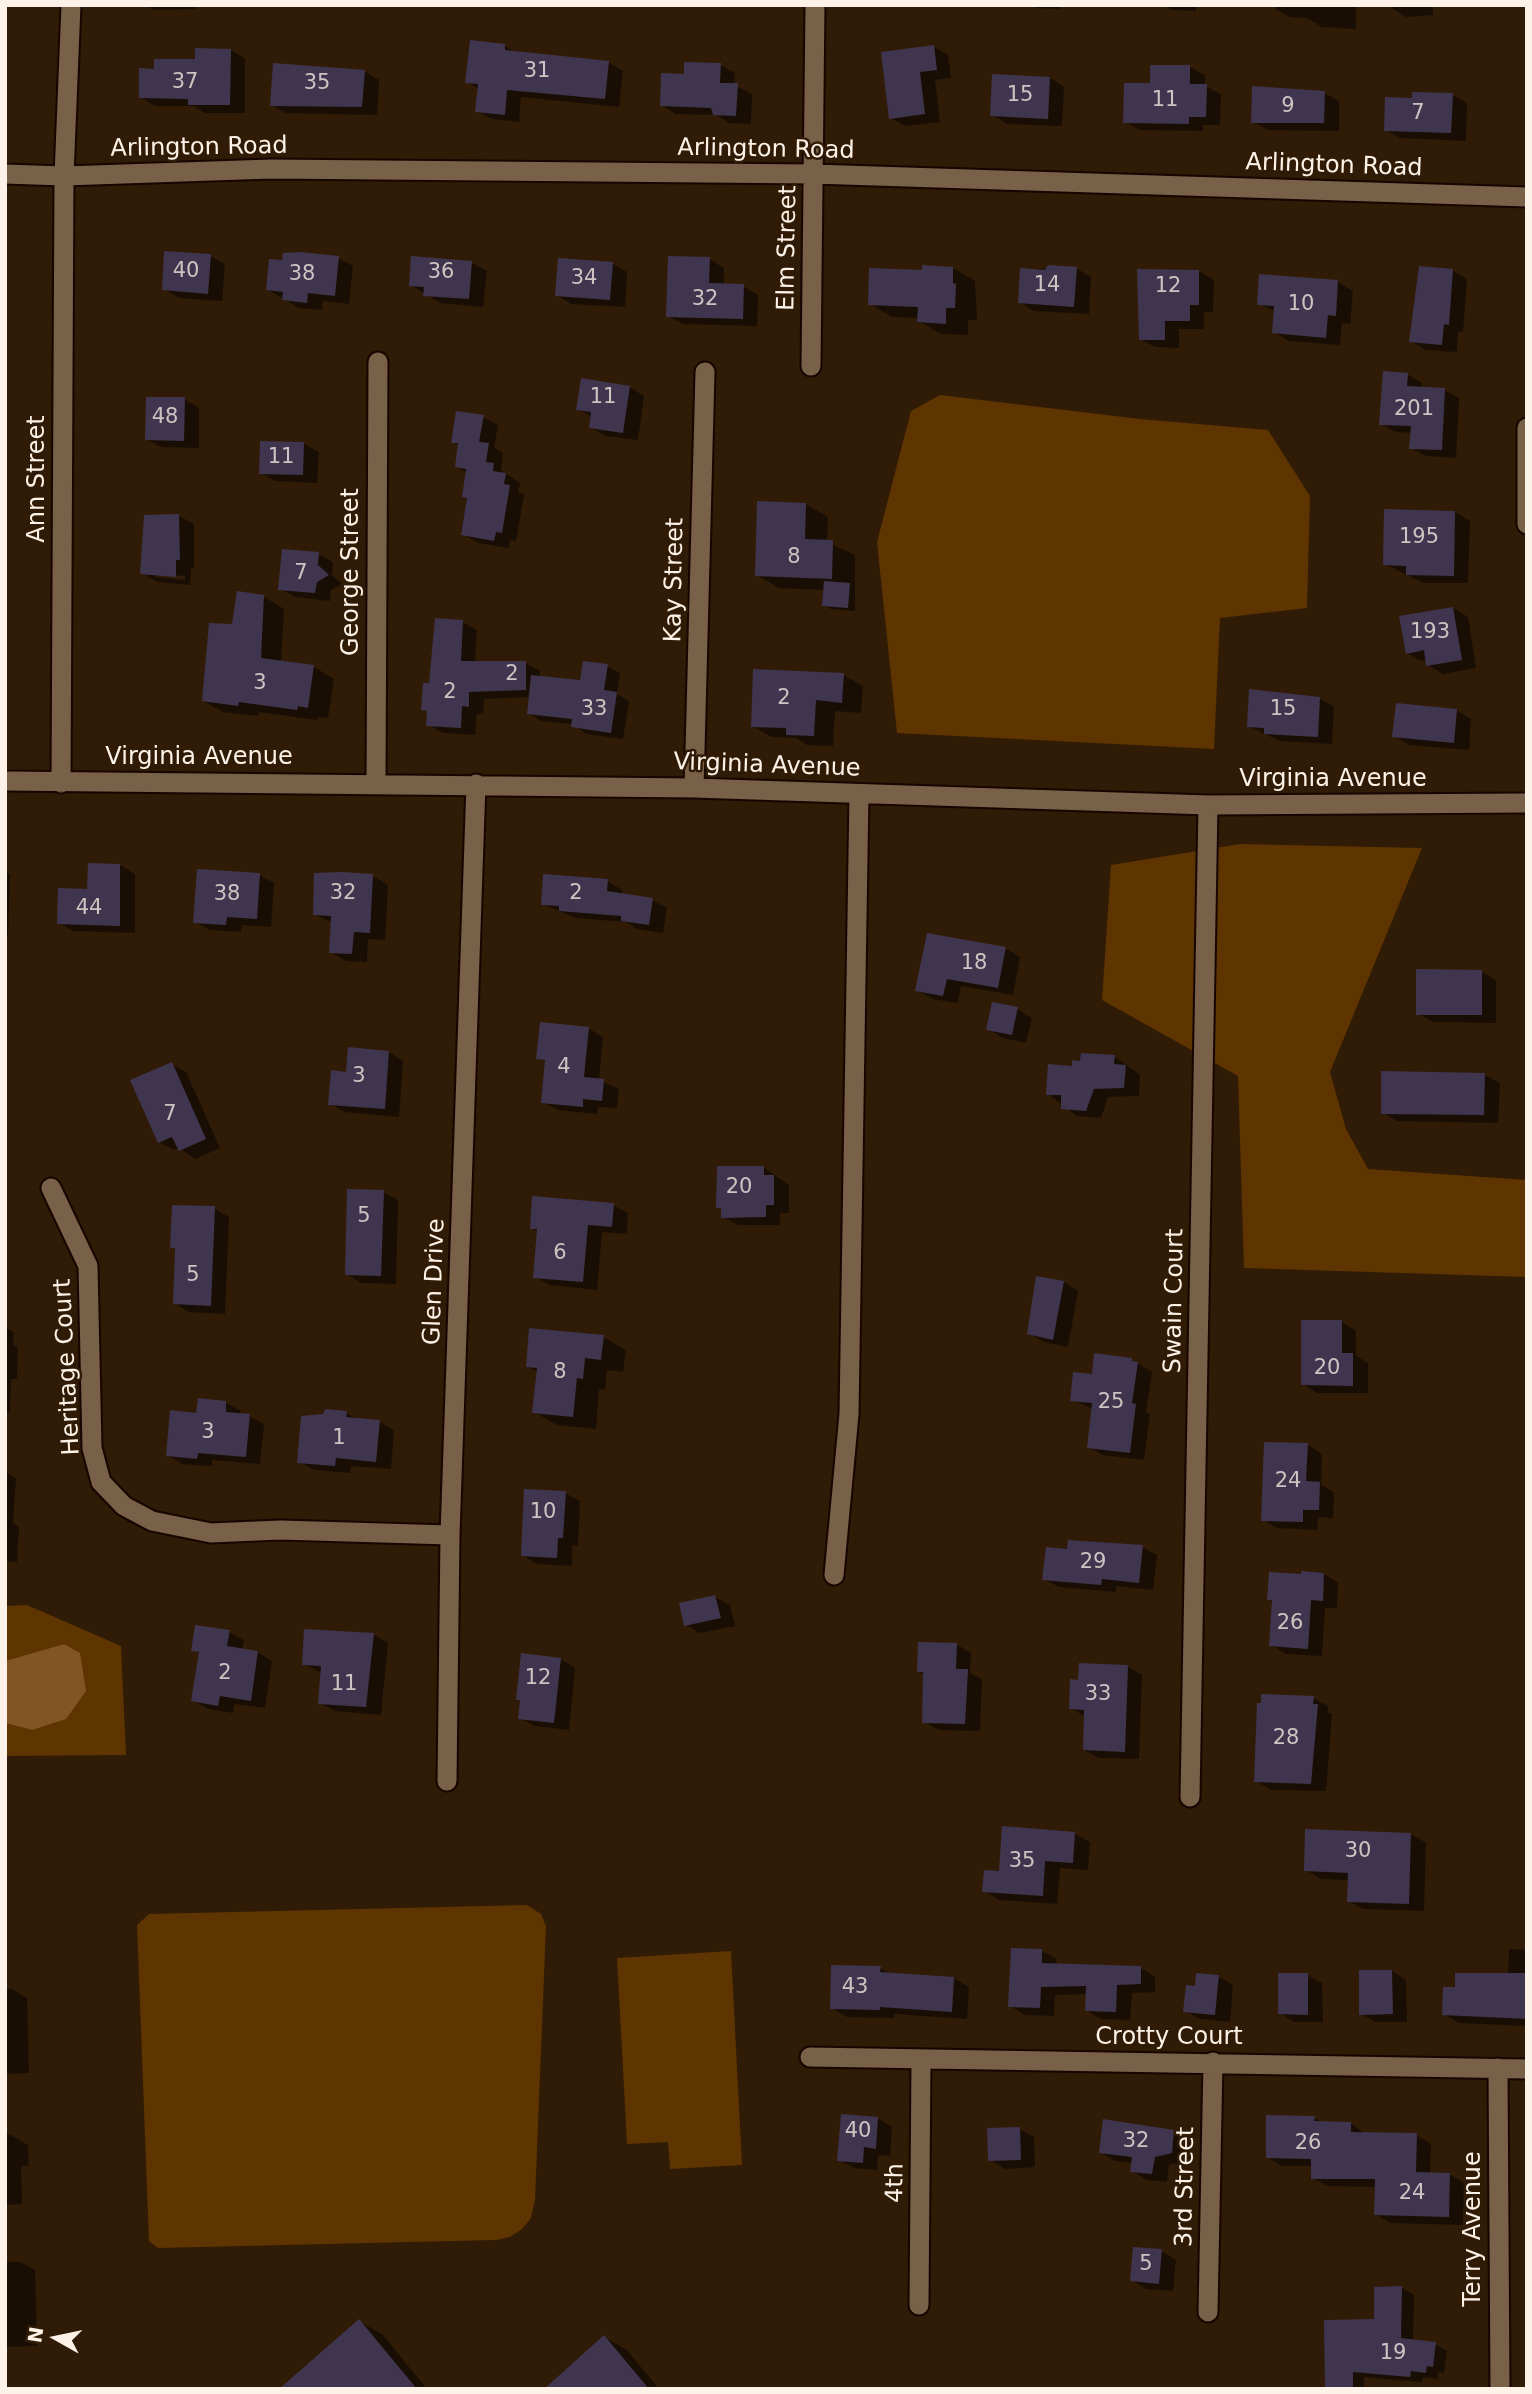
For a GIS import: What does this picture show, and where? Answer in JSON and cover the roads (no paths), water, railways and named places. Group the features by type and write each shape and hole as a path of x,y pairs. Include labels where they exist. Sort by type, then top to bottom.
{"street":[{"name":"Ann Street","path":"61,783 64,176 71,5"},
{"name":"Elm Street","path":"811,366 816,5"},
{"name":"Arlington Road","path":"5,174 64,176 271,169 813,174 1527,197"},
{"name":"George Street","path":"376,782 378,362"},
{"name":"Kay Street","path":"694,788 705,372"},
{"path":"1527,428 1527,524"},
{"name":"Virginia Avenue","path":"5,781 376,782 694,788 1208,805 1527,803"},
{"name":"Glen Drive","path":"447,1781 450,1535 476,784"},
{"path":"834,1575 849,1414 859,794"},
{"name":"Swain Court","path":"1190,1797 1208,805"},
{"name":"Heritage Court","path":"51,1188 88,1266 92,1448 101,1482 124,1506 152,1521 211,1533 280,1530 450,1535"},
{"name":"Crotty Court","path":"810,2057 921,2061 1213,2062 1527,2069"},
{"name":"4th","path":"919,2305 921,2061"},
{"name":"3rd Street","path":"1208,2312 1213,2062"},
{"name":"Terry Avenue","path":"1497,2068 1500,2389"}]}
